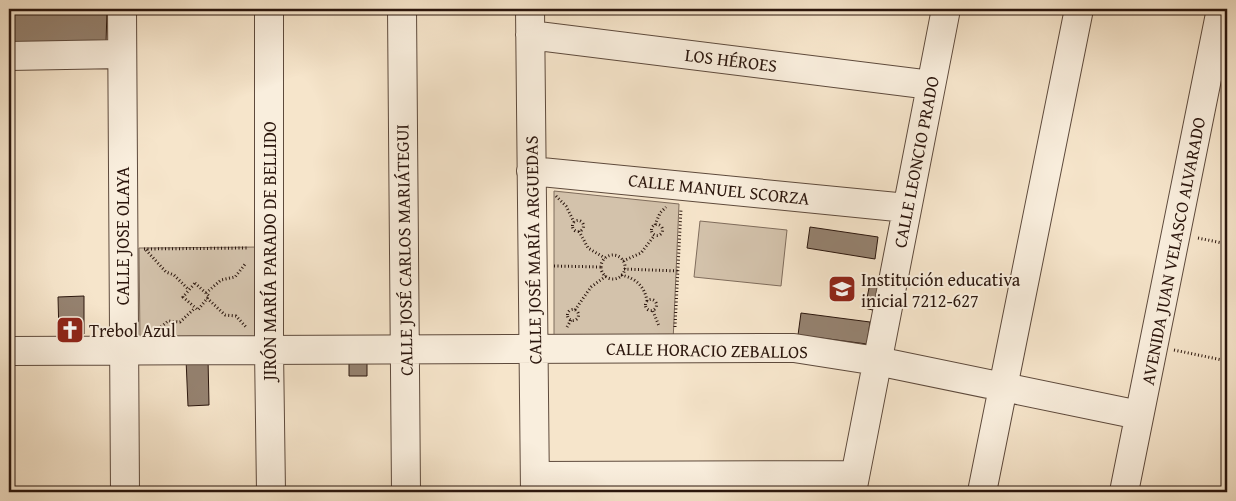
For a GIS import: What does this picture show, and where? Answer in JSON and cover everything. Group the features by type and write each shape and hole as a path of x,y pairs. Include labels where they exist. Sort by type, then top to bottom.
{"street":[{"name":"CALLE JOSE OLAYA","path":"122,9 122,54 138,252 123,352 125,492"},
{"name":"JIRÓN MARÍA PARADO DE BELLIDO","path":"269,9 263,248 268,350 271,492"},
{"name":"CALLE JOSÉ CARLOS MARIÁTEGUI","path":"402,9 406,492"},
{"name":"CALLE LEONCIO PRADO","path":"853,484 946,9"},
{"path":"982,492 1079,9"},
{"name":"AVENIDA JUAN VELASCO ALVARADO","path":"1124,492 1221,9"},
{"name":"LOS HÉROES","path":"530,22 931,85"},
{"name":"CALLE JOSÉ MARÍA ARGUEDAS","path":"530,22 535,484"},
{"path":"9,56 122,54"},
{"name":"AVENIDA JUAN VELASCO ALVARADO","path":"1141,492 1227,61"},
{"name":"CALLE MANUEL SCORZA","path":"531,171 907,208"},
{"name":"CALLE HORACIO ZEBALLOS","path":"9,351 794,348 877,361 1139,415"},
{"path":"535,484 853,484"}],"path":[{"path":"552,202 552,193 561,194"},
{"path":"654,236 651,230 660,213 671,205 662,204"},
{"path":"674,347 682,206 676,205"},
{"path":"623,261 641,253 654,236 658,236 662,231 662,227 655,225"},
{"path":"579,231 588,248 605,258 615,255 623,261 624,269 621,275"},
{"path":"1192,237 1227,244"},
{"path":"138,252 263,248"},
{"path":"206,293 221,280 235,277 263,248"},
{"path":"138,252 166,272 174,275 189,290"},
{"path":"554,257 554,276"},
{"path":"601,267 605,258"},
{"path":"554,266 601,267"},
{"path":"601,267 606,276 611,278 621,275 628,276 640,284 647,301"},
{"path":"624,269 678,271"},
{"path":"575,310 590,288 606,276"},
{"path":"208,298 198,310 183,297 195,284 209,296 208,298 225,315 236,316 268,350"},
{"path":"1169,350 1227,361"}],"shaded area":[{"path":"554,191 679,204 673,342 554,342"},
{"path":"700,221 787,230 781,286 694,277"},
{"path":"261,247 262,339 140,341 139,248"}],"building":[{"path":"9,9 107,9 106,44 9,43"},
{"path":"810,227 878,237 875,259 807,248"},
{"path":"870,283 881,285 876,311 865,308"},
{"path":"84,296 84,334 59,335 58,297"},
{"path":"801,313 870,322 867,344 798,335"},
{"path":"349,354 367,354 367,376 349,376"},
{"path":"208,358 209,405 188,406 186,359"},
{"path":"844,483 842,492 807,492 809,484"}],"place":[{"name":"Institución educativa inicial 7212-627","path":"842,289"},
{"name":"Trebol Azul","path":"70,330"}]}
